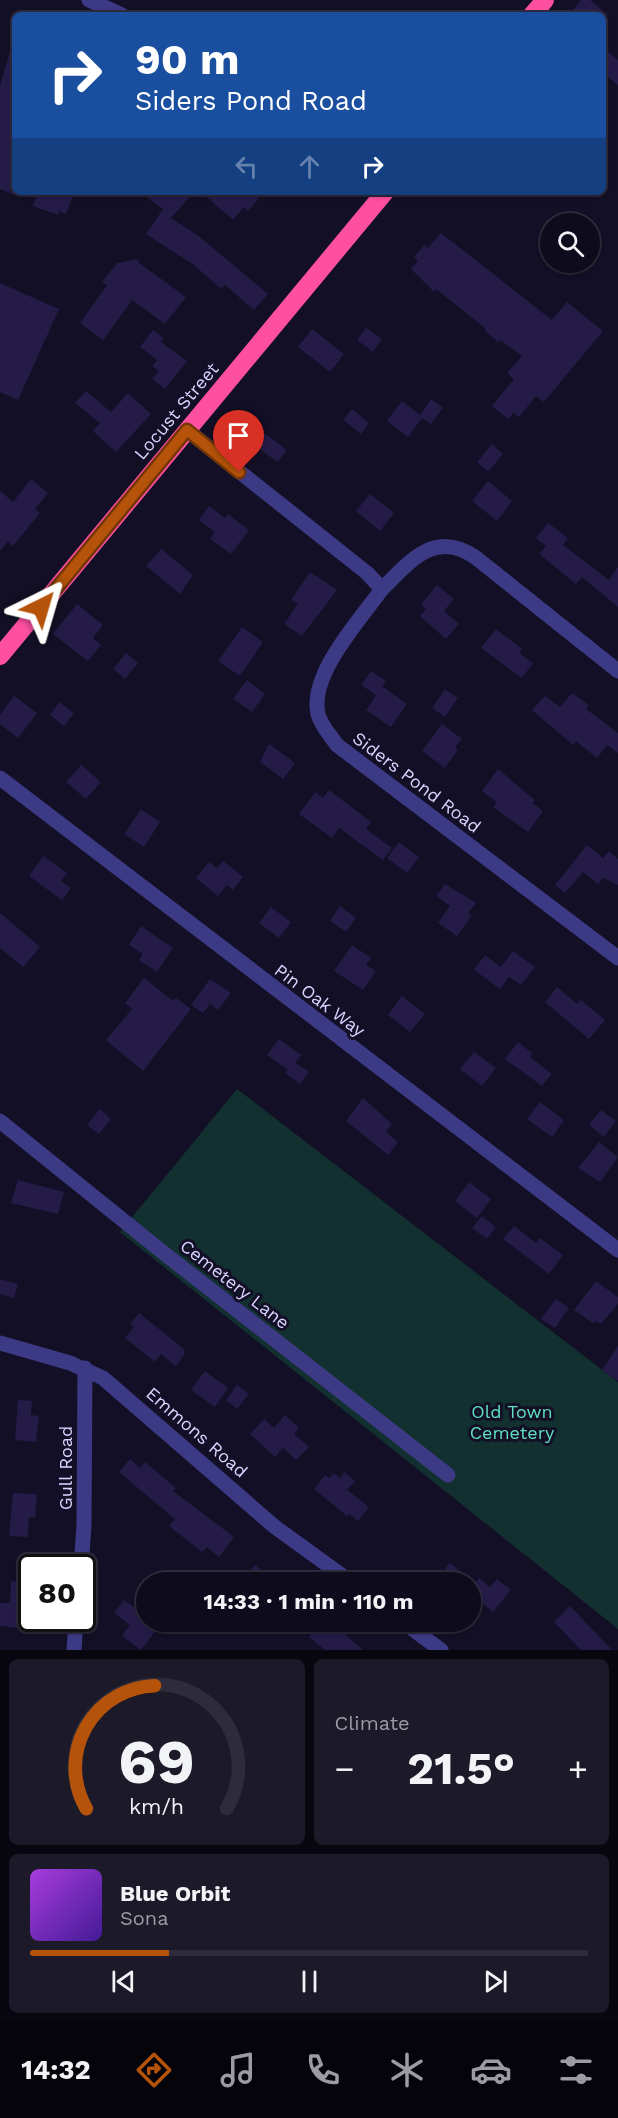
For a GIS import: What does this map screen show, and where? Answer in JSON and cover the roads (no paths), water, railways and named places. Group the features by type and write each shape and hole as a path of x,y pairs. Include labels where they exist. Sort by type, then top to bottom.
{"highway":[{"path":"535,12 545,0"},
{"name":"Locust Street","path":"0,656 383,195"}],"street":[{"path":"89,0 115,12"},
{"path":"187,430 367,573 382,589"},
{"name":"Siders Pond Road","path":"618,671 475,557 458,547 446,546 423,551 382,589 326,667 317,702 318,715 338,746 618,958"},
{"name":"Pin Oak Way","path":"0,778 618,1250"},
{"name":"Cemetery Lane","path":"0,1121 174,1262 448,1475"},
{"name":"Emmons Road","path":"0,1343 85,1368 127,1397 275,1527 337,1572"},
{"name":"Gull Road","path":"82,1554 85,1368"},
{"path":"74,1650 75,1632"},
{"path":"417,1632 441,1650"}],"park label":[{"name":"Old Town Cemetery","path":"512,1421"}]}
